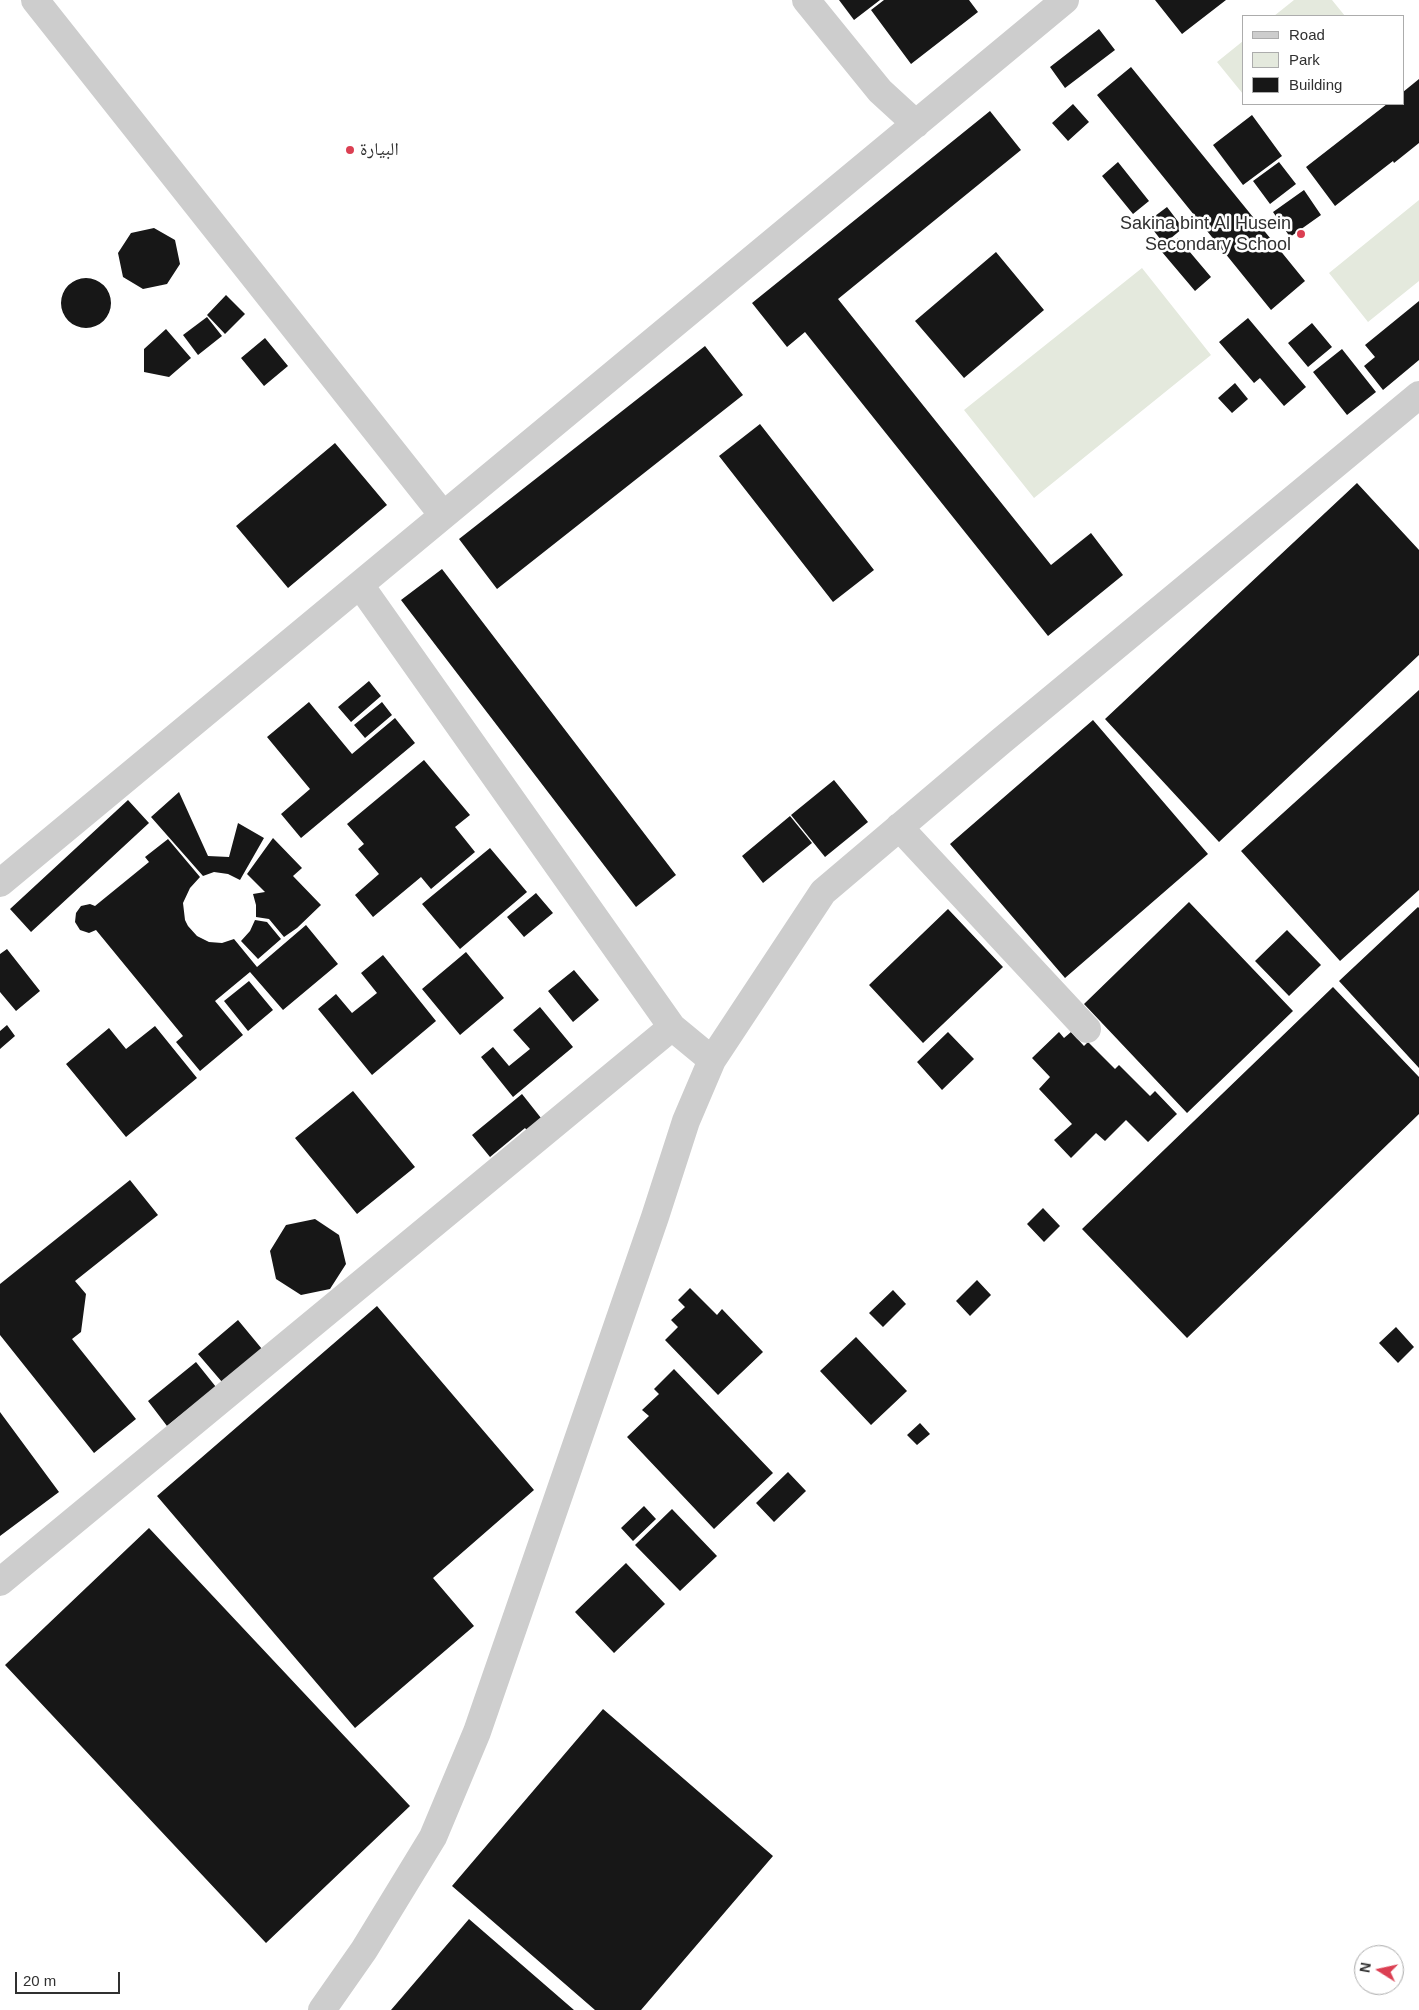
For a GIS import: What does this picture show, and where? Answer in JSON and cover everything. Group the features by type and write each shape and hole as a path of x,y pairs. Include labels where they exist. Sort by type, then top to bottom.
{"street":[{"path":"34,0 443,515"},
{"path":"806,0 880,92 916,124"},
{"path":"0,883 1065,0"},
{"path":"322,2010 364,1950 433,1837 478,1732 652,1226 686,1121 712,1060 823,892 1000,742 1419,395"},
{"path":"360,585 672,1028 712,1060"},
{"path":"899,827 1087,1029"},
{"path":"0,1582 672,1028"}],"green space":[{"path":"1294,0 1332,0 1344,15 1275,15"},
{"path":"1242,42 1242,93 1217,62"},
{"path":"1419,200 1419,281 1368,322 1329,273"},
{"path":"1142,268 1211,355 1034,498 964,410"}],"building":[{"path":"839,0 880,0 854,20"},
{"path":"884,0 969,0 978,12 911,64 871,10"},
{"path":"1155,0 1226,0 1182,34"},
{"path":"1099,29 1115,50 1065,88 1050,67"},
{"path":"1131,67 1305,281 1271,310 1097,95"},
{"path":"1419,79 1419,143 1335,206 1306,167 1386,105 1404,105 1404,91"},
{"path":"1073,104 1089,122 1068,141 1052,123"},
{"path":"990,111 1021,150 838,299 1051,565 1091,533 1123,575 1048,636 805,332 787,347 752,303"},
{"path":"1252,115 1282,156 1243,185 1213,145"},
{"path":"1118,162 1149,201 1133,214 1102,176"},
{"path":"1279,162 1296,184 1270,204 1253,181"},
{"path":"1304,190 1321,215 1290,237 1273,212"},
{"path":"1167,207 1183,228 1164,244 1147,222"},
{"path":"154,228 175,240 180,264 167,284 143,289 123,277 118,253 131,233"},
{"path":"1178,238 1211,277 1195,291 1162,252"},
{"path":"996,252 1044,310 964,378 915,321"},
{"path":"86,278 104,285 111,303 104,321 86,328 68,321 61,303 68,285"},
{"path":"226,295 245,314 225,334 207,315"},
{"path":"1419,301 1419,360 1383,390 1364,366 1375,357 1365,345"},
{"path":"207,317 222,336 198,355 183,335"},
{"path":"1248,318 1306,387 1284,406 1260,378 1254,383 1219,342"},
{"path":"1312,323 1332,347 1308,367 1288,343"},
{"path":"166,329 191,358 169,377 144,372 144,349"},
{"path":"265,338 288,366 264,386 241,358"},
{"path":"705,346 743,395 497,589 459,539"},
{"path":"1342,349 1376,392 1347,415 1313,372"},
{"path":"1235,383 1248,399 1232,413 1218,398"},
{"path":"760,424 874,570 833,602 719,456"},
{"path":"335,443 387,505 288,588 236,526"},
{"path":"1357,483 1419,550 1419,655 1219,842 1105,719"},
{"path":"442,569 676,875 636,907 401,600"},
{"path":"369,681 381,696 351,722 338,707"},
{"path":"1419,690 1419,890 1340,961 1241,851"},
{"path":"309,702 352,754 395,718 415,743 301,838 281,814 310,789 267,737"},
{"path":"382,702 392,715 365,738 354,725"},
{"path":"1093,720 1208,854 1065,978 950,844"},
{"path":"424,760 470,815 455,827 475,852 431,889 421,877 373,917 355,895 379,874 358,849 364,844 347,824"},
{"path":"834,780 868,822 825,857 791,815"},
{"path":"179,792 208,856 229,857 238,823 264,838 240,880 228,874 214,872 203,876 151,817"},
{"path":"128,800 149,823 31,932 10,909"},
{"path":"790,816 812,843 763,883 742,856"},
{"path":"273,838 302,868 293,876 321,905 297,928 284,937 269,919 256,917 256,905 253,894 265,892 247,874"},
{"path":"168,839 200,877 190,888 183,903 185,920 197,936 209,942 222,943 234,939 257,967 306,925 338,964 283,1010 250,972 215,1001 243,1035 200,1071 176,1042 183,1036 96,930 89,933 80,930 75,922 76,913 81,906 90,904 95,906 149,862 145,857"},
{"path":"490,848 527,892 460,949 422,904"},
{"path":"536,893 553,913 524,937 507,917"},
{"path":"1189,902 1293,1011 1187,1113 1084,1004"},
{"path":"1419,908 1419,1068 1339,981"},
{"path":"948,909 1003,967 923,1043 869,985"},
{"path":"255,920 267,922 281,939 258,959 241,941 250,931"},
{"path":"1287,930 1321,965 1289,996 1255,961"},
{"path":"7,949 40,991 16,1011 0,992 0,954"},
{"path":"466,952 504,998 460,1035 422,989"},
{"path":"383,955 436,1021 372,1075 318,1009 336,994 352,1013 377,993 361,973"},
{"path":"574,970 599,1000 573,1022 548,991"},
{"path":"249,981 273,1010 248,1031 224,1001"},
{"path":"1333,987 1419,1077 1419,1114 1187,1338 1082,1229"},
{"path":"540,1007 573,1047 513,1097 481,1057 493,1047 509,1066 530,1049 513,1030"},
{"path":"7,1025 15,1036 0,1049 0,1031"},
{"path":"155,1026 197,1078 126,1137 66,1064 109,1028 126,1049"},
{"path":"948,1032 974,1059 942,1090 917,1062"},
{"path":"1059,1032 1064,1038 1071,1032 1084,1046 1088,1042 1115,1069 1119,1065 1150,1096 1155,1091 1177,1114 1148,1142 1126,1120 1105,1141 1096,1133 1071,1158 1054,1140 1072,1124 1039,1089 1050,1077 1032,1058"},
{"path":"353,1091 415,1167 357,1214 295,1138"},
{"path":"522,1094 545,1123 531,1135 525,1128 490,1157 472,1135"},
{"path":"130,1180 158,1215 75,1281 86,1294 81,1332 72,1339 136,1419 94,1453 0,1335 0,1284"},
{"path":"1043,1208 1060,1226 1044,1242 1027,1224"},
{"path":"315,1219 339,1235 346,1264 330,1289 301,1295 276,1279 270,1251 286,1225"},
{"path":"977,1280 991,1295 970,1316 956,1301"},
{"path":"690,1288 717,1315 722,1309 763,1352 718,1395 665,1340 678,1327 671,1320 685,1307 678,1300"},
{"path":"893,1290 906,1304 883,1327 869,1313"},
{"path":"377,1306 534,1490 433,1578 474,1626 355,1728 157,1496"},
{"path":"238,1320 262,1349 222,1382 198,1354"},
{"path":"1396,1327 1414,1347 1398,1363 1379,1343"},
{"path":"856,1337 907,1391 871,1425 820,1371"},
{"path":"196,1362 216,1387 167,1426 148,1401"},
{"path":"674,1369 773,1473 714,1529 627,1437 649,1416 642,1410 659,1394 654,1389"},
{"path":"0,1412 59,1492 0,1536"},
{"path":"920,1423 930,1434 917,1445 907,1435"},
{"path":"788,1472 806,1491 774,1522 756,1503"},
{"path":"644,1506 656,1519 633,1541 621,1528"},
{"path":"672,1509 717,1556 680,1591 635,1545"},
{"path":"149,1528 410,1806 266,1943 5,1665"},
{"path":"626,1563 665,1604 614,1653 575,1612"},
{"path":"603,1709 773,1856 641,2010 595,2010 452,1886"},
{"path":"469,1919 574,2010 391,2010"}],"place":[{"name":"البيارة","path":"350,150"},
{"name":"Sakina bint Al Husein Secondary School","path":"1301,234"}]}
